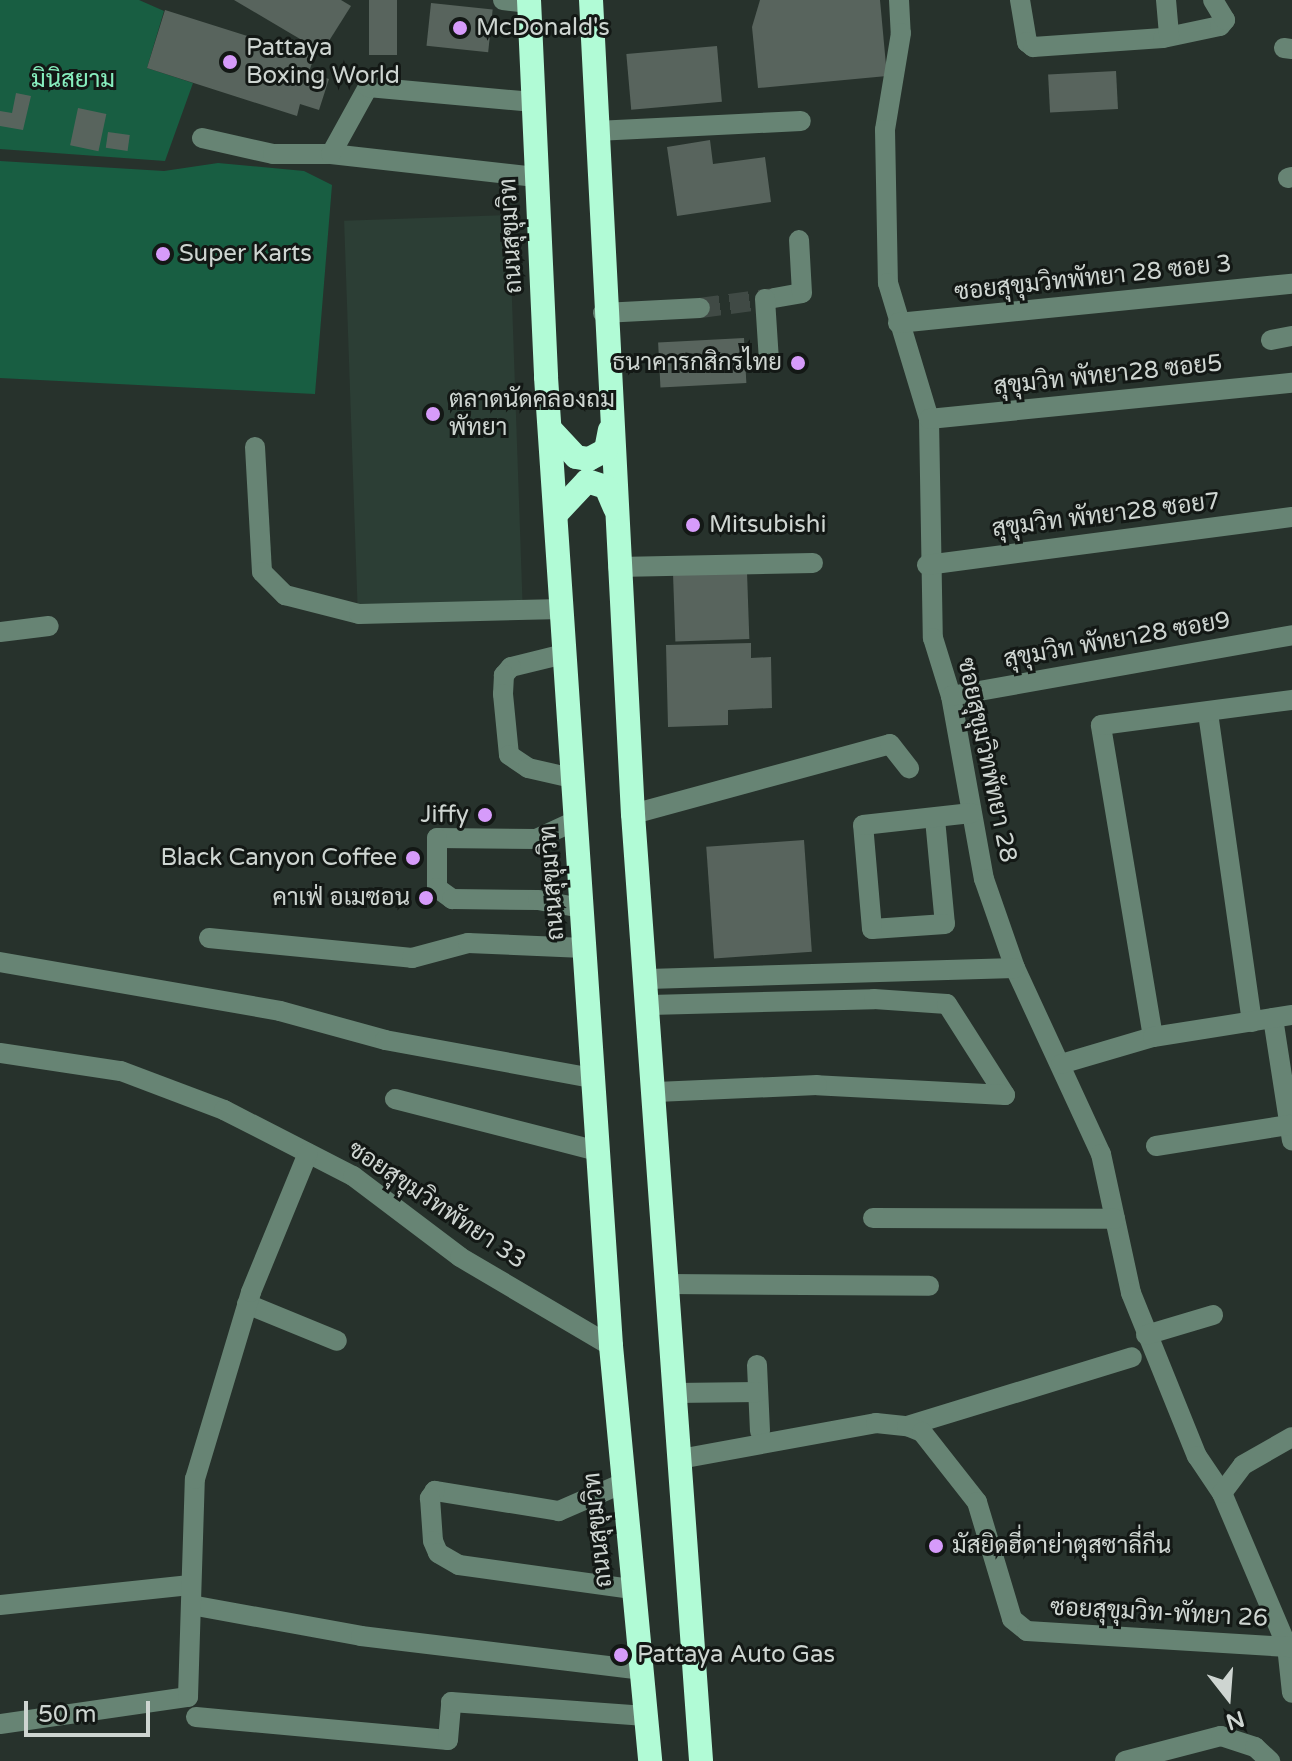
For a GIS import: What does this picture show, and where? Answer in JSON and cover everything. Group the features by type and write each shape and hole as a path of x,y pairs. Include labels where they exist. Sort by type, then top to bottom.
{"highway":[{"path":"591,0 603,313 633,814 650,1005 701,1761"},
{"name":"ถนนสุขุมวิท","path":"529,1 550,429 611,1346 621,1484 650,1761"},
{"path":"550,429 576,457 589,459 606,450 611,428"},
{"path":"556,514 587,481 606,487 616,510"}],"street":[{"path":"503,0 529,1"},
{"name":"ซอยสุขุมวิทพัทยา 28","path":"899,0 901,33 885,130 882,218 898,323 929,419 927,565 933,638 951,696 984,879 1015,968 1101,1154 1146,1335 1197,1456 1222,1493 1289,1646 1292,1693"},
{"path":"1020,0 1027,42 1033,47 1169,36 1220,26 1225,20 1213,0"},
{"path":"1166,0 1169,36"},
{"path":"331,154 368,87 533,102"},
{"path":"596,131 801,121"},
{"path":"202,138 273,154 331,154 536,177"},
{"path":"769,361 769,298 802,293 799,240"},
{"name":"ซอยสุขุมวิทพัทยา 28 ซอย 3","path":"898,323 1292,284"},
{"path":"603,313 700,308"},
{"path":"1271,340 1292,336"},
{"name":"สุขุมวิท พัทยา28 ซอย5","path":"929,419 1292,383"},
{"path":"255,447 262,572 285,595 359,614 562,609"},
{"name":"สุขุมวิท พัทยา28 ซอย7","path":"927,565 1292,517"},
{"path":"618,567 813,563"},
{"path":"0,632 49,626"},
{"name":"สุขุมวิท พัทยา28 ซอย9","path":"951,696 1292,635"},
{"path":"564,654 511,667 504,675 503,694 509,755 528,768 572,778"},
{"path":"1153,1037 1101,725 1292,700"},
{"path":"1208,713 1252,1022"},
{"path":"633,814 890,744 909,768"},
{"path":"935,819 945,924 872,929 863,825 971,813"},
{"path":"575,821 536,839 437,838 437,888 452,899 538,900 581,908"},
{"path":"209,938 412,958 468,943 584,948"},
{"path":"0,962 280,1011 385,1040 593,1078"},
{"path":"648,979 1015,968"},
{"path":"650,1005 874,999 947,1004 1005,1095 817,1085 656,1092"},
{"path":"1061,1064 1153,1037 1282,1017 1291,1133 1156,1146"},
{"name":"ซอยสุขุมวิทพัทยา 33","path":"0,1053 121,1071 224,1110 353,1176 460,1257 611,1346"},
{"path":"395,1099 598,1151"},
{"path":"0,1724 188,1697 195,1479 247,1304 308,1153"},
{"path":"873,1218 1115,1219"},
{"path":"668,1284 929,1286"},
{"path":"247,1304 337,1341"},
{"path":"1146,1335 1213,1315"},
{"path":"680,1459 876,1423 907,1426 1132,1357"},
{"path":"757,1365 760,1431"},
{"path":"674,1393 758,1392"},
{"name":"ซอยสุขุมวิท-พัทยา 26","path":"907,1426 922,1432 977,1502 1012,1619 1027,1631 1289,1646"},
{"path":"1222,1493 1243,1465 1292,1437"},
{"path":"621,1484 559,1511 435,1491 430,1498 433,1541 438,1553 459,1565 632,1589"},
{"path":"0,1605 191,1595 361,1636 641,1670"},
{"path":"196,1717 448,1740 451,1702 645,1716"},
{"path":"1125,1761 1221,1736 1255,1747 1270,1761"}],"shaded area":[{"name":"ตลาดนัดคลองถม พัทยา","path":"509,215 523,618 358,624 344,221"}],"green space":[{"name":"มินิสยาม","path":"0,0 139,0 164,11 147,68 193,83 165,161 0,149"},
{"name":"Super Karts","path":"0,161 164,171 218,163 304,171 332,185 315,394 0,378"}],"building":[{"path":"234,0 341,0 351,6 322,52"},
{"path":"369,0 397,0 397,55 369,55"},
{"path":"760,0 880,0 887,76 758,88 752,27"},
{"name":"McDonald's","path":"431,3 493,9 488,52 427,46"},
{"name":"Pattaya Boxing World","path":"165,10 314,57 309,72 329,79 319,110 300,104 297,116 147,68"},
{"path":"717,46 722,102 631,110 626,54"},
{"path":"1116,71 1118,109 1050,113 1048,75"},
{"path":"16,93 31,96 23,130 0,126 0,111 12,113"},
{"path":"78,108 106,114 98,151 70,145"},
{"path":"108,132 130,135 128,151 106,148"},
{"path":"710,140 713,164 765,157 771,202 677,216 667,147"},
{"path":"744,338 746,383 660,387 658,343"},
{"path":"747,572 749,639 675,642 673,575"},
{"path":"751,643 751,658 771,657 772,708 728,710 728,725 668,727 666,645"},
{"path":"804,840 812,952 714,959 706,847"}],"tunnel":[{"path":"700,308 774,298"}],"place":[{"name":"McDonald's","path":"460,28"},
{"name":"Pattaya Boxing World","path":"230,62"},
{"name":"Super Karts","path":"163,254"},
{"name":"ธนาคารกสิกรไทย","path":"798,363"},
{"name":"ตลาดนัดคลองถม พัทยา","path":"433,414"},
{"name":"Mitsubishi","path":"693,525"},
{"name":"Jiffy","path":"485,815"},
{"name":"Black Canyon Coffee","path":"413,858"},
{"name":"คาเฟ่ อเมซอน","path":"426,898"},
{"name":"มัสยิดฮี่ดาย่าตุสซาลี่กีน","path":"936,1546"},
{"name":"Pattaya Auto Gas","path":"621,1655"}]}
